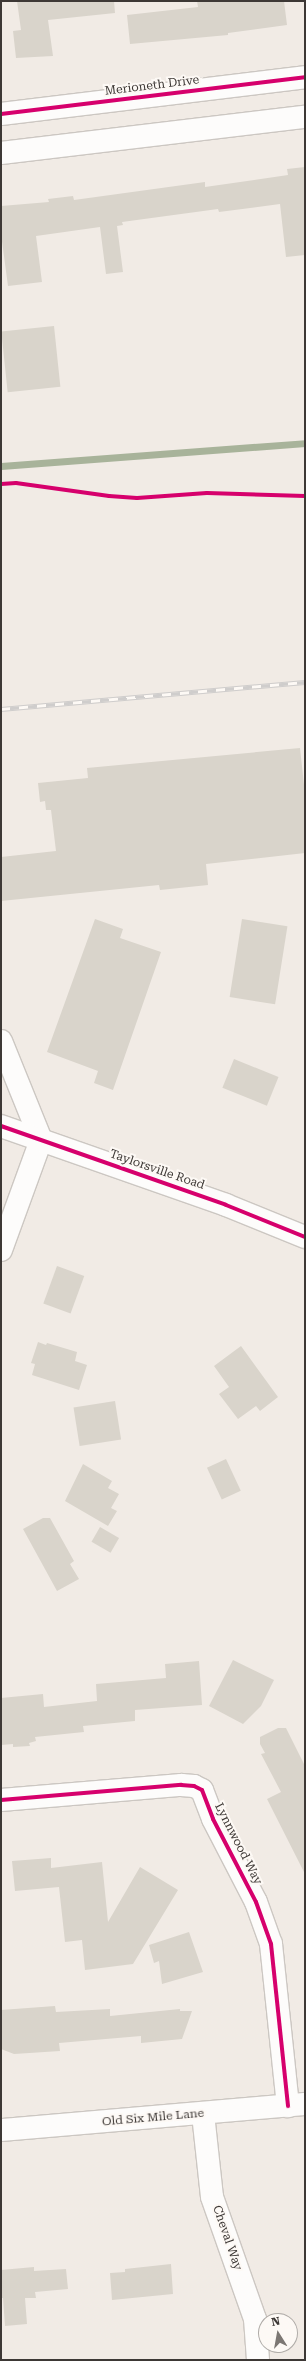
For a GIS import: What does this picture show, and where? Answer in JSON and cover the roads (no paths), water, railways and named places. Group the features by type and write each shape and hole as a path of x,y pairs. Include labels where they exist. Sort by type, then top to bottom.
{"street":[{"name":"Merioneth Drive","path":"1,114 305,77"},
{"path":"1,153 305,117"},
{"path":"1,1041 41,1140 1,1250"},
{"name":"Taylorsville Road","path":"1,1126 226,1205 305,1237"},
{"name":"Lynnwood Way","path":"1,1800 181,1785 194,1786 202,1790 213,1819 256,1902 271,1944 296,2105"},
{"name":"Old Six Mile Lane","path":"1,2130 296,2105"},
{"name":"Cheval Way","path":"203,2114 212,2197 255,2319 258,2360"}],"waterway":[{"path":"1,466 305,443"}],"railway":[{"path":"1,709 305,682"}]}
